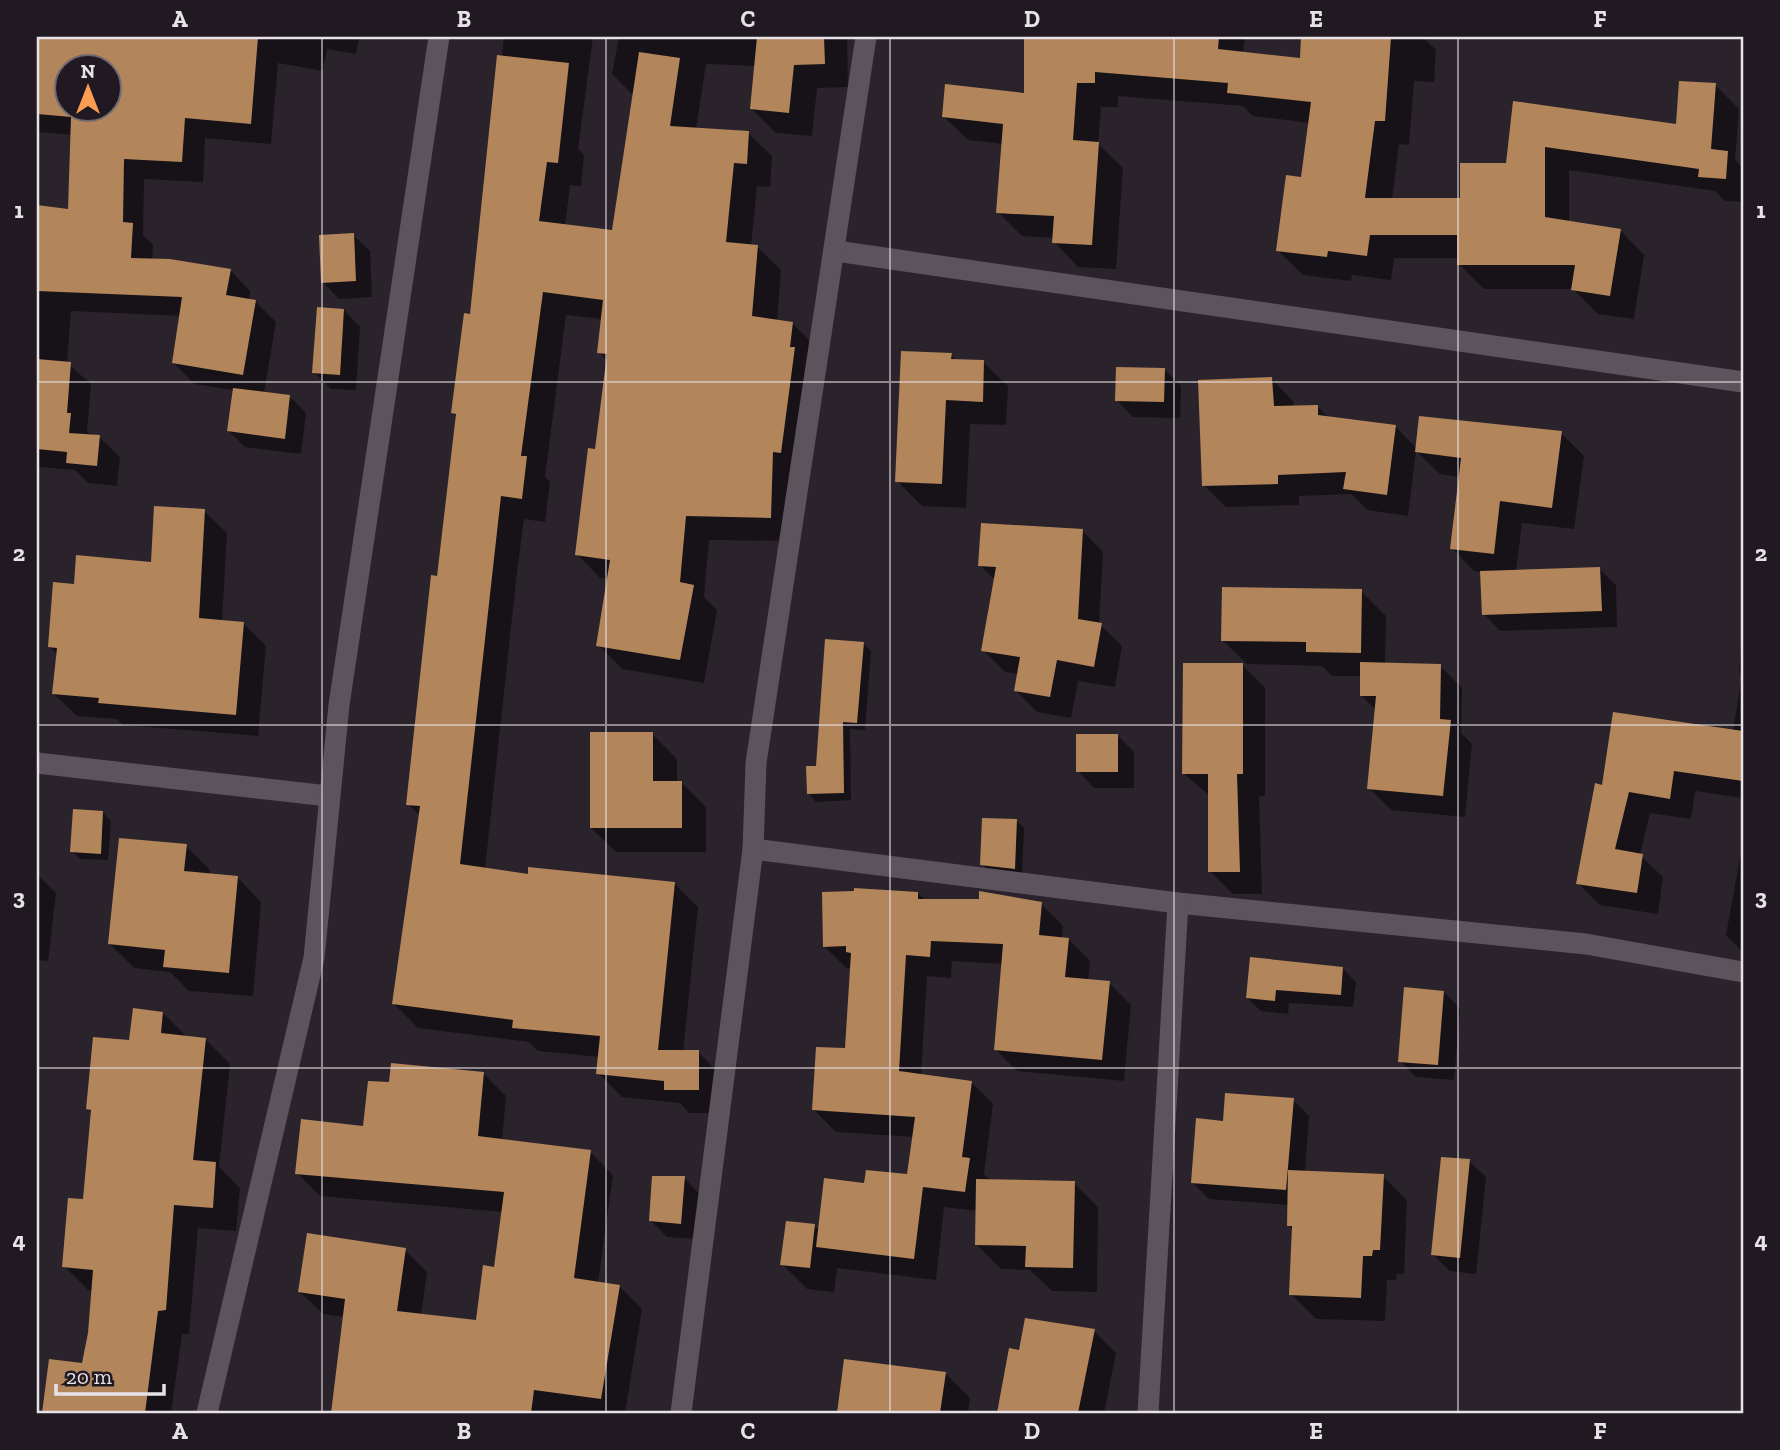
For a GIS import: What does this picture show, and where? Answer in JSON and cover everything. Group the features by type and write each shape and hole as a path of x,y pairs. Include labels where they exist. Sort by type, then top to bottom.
{"street":[{"path":"207,1413 314,958 328,796 341,691 439,37"},
{"path":"681,1413 754,849 757,763 836,251 866,37"},
{"path":"836,251 1743,382"},
{"path":"37,763 328,796"},
{"path":"754,849 1178,903 1586,944 1743,972"},
{"path":"1148,1413 1178,903"}],"building":[{"path":"37,37 258,37 251,124 185,118 182,162 124,159 123,222 133,223 131,258 170,259 231,269 226,295 256,300 243,375 172,363 182,297 37,291 37,205 68,209 71,122 122,122 122,52 52,52 52,115 37,114"},
{"path":"757,37 824,37 825,64 794,65 789,113 750,109"},
{"path":"1024,37 1219,37 1218,49 1300,58 1301,37 1391,37 1385,121 1375,121 1365,198 1460,198 1460,163 1506,163 1513,101 1676,124 1679,81 1716,83 1711,149 1728,151 1726,179 1698,177 1699,169 1545,147 1545,217 1621,229 1610,296 1571,290 1575,265 1457,265 1457,235 1370,235 1367,256 1328,251 1327,257 1276,251 1286,175 1301,177 1311,102 1227,93 1228,83 1095,72 1095,83 1077,83 1073,140 1099,142 1092,245 1052,243 1054,216 996,213 1003,124 942,117 945,84 1024,93"},
{"path":"639,52 680,58 670,126 749,131 747,164 734,163 726,242 758,245 752,316 793,322 790,347 795,347 781,453 773,452 771,518 686,516 680,582 694,585 680,660 596,646 610,560 575,555 588,448 595,449 607,354 597,353 603,300 543,292 521,456 527,456 522,499 501,496 460,864 528,874 528,867 675,882 658,1050 699,1050 699,1090 664,1090 664,1081 596,1074 600,1036 512,1028 513,1020 392,1004 420,806 406,805 431,575 437,576 456,414 451,413 464,313 470,314 497,55 569,63 558,163 547,162 539,221 612,230"},
{"path":"354,233 356,281 321,283 319,235"},
{"path":"317,307 344,309 340,375 312,373"},
{"path":"901,351 952,353 951,359 984,360 983,402 946,400 942,484 895,482"},
{"path":"37,359 71,362 67,413 71,413 69,433 100,435 97,466 66,463 67,452 37,449"},
{"path":"1116,367 1165,368 1164,402 1115,401"},
{"path":"1272,377 1274,406 1318,405 1318,415 1396,425 1387,495 1343,489 1346,472 1278,475 1278,484 1202,486 1198,380"},
{"path":"233,388 290,395 285,439 227,431"},
{"path":"1419,416 1562,431 1552,508 1500,501 1494,554 1450,549 1461,458 1415,452"},
{"path":"154,506 205,509 199,618 244,622 236,715 98,703 99,698 52,694 57,648 48,647 53,582 74,584 76,555 151,562"},
{"path":"981,523 1083,529 1078,619 1102,623 1094,667 1057,660 1050,697 1014,691 1020,657 981,651 996,567 978,566"},
{"path":"1600,567 1602,611 1482,615 1480,571"},
{"path":"1222,587 1362,589 1361,653 1306,652 1306,642 1221,641"},
{"path":"825,639 864,642 857,723 843,722 844,793 807,794 806,766 816,766"},
{"path":"1360,662 1441,664 1440,719 1451,720 1443,796 1367,789 1376,696 1360,696"},
{"path":"1183,663 1243,663 1243,774 1237,774 1240,872 1208,872 1208,774 1182,774"},
{"path":"1613,712 1743,731 1743,781 1674,771 1670,799 1629,792 1615,849 1643,854 1637,893 1576,884 1595,783 1602,785"},
{"path":"590,732 653,732 653,781 682,781 682,828 590,828"},
{"path":"1076,734 1118,734 1118,772 1076,772"},
{"path":"73,809 103,811 101,854 70,852"},
{"path":"982,818 1017,819 1015,869 980,865"},
{"path":"119,838 187,844 184,871 238,876 229,973 163,967 165,950 108,944"},
{"path":"854,888 918,892 918,899 979,899 979,891 1042,902 1039,935 1069,938 1065,977 1110,981 1102,1060 994,1050 1003,944 931,941 930,957 906,955 899,1071 972,1081 962,1157 970,1158 965,1192 923,1187 914,1259 816,1247 824,1178 864,1183 866,1170 907,1174 915,1117 812,1110 816,1047 845,1048 851,953 846,952 846,946 823,947 822,892 854,891"},
{"path":"1250,957 1343,967 1341,995 1276,990 1275,1001 1246,998"},
{"path":"1404,987 1444,991 1438,1065 1398,1062"},
{"path":"133,1008 163,1012 161,1033 206,1038 193,1160 216,1162 213,1208 174,1205 166,1310 158,1311 145,1413 42,1413 49,1359 82,1363 88,1333 93,1270 62,1267 68,1198 83,1199 91,1110 86,1109 93,1037 129,1040"},
{"path":"391,1063 484,1072 478,1136 591,1150 574,1278 620,1285 601,1399 534,1390 531,1413 331,1413 345,1299 298,1292 307,1233 406,1248 397,1311 476,1320 483,1265 494,1267 504,1192 295,1174 301,1119 363,1126 368,1081 389,1082"},
{"path":"1225,1093 1294,1098 1286,1190 1191,1183 1196,1118 1223,1121"},
{"path":"1441,1157 1470,1159 1460,1258 1431,1255"},
{"path":"1288,1170 1384,1174 1380,1250 1373,1250 1372,1256 1363,1256 1361,1298 1289,1295 1292,1226 1287,1226"},
{"path":"652,1176 685,1176 681,1224 649,1221"},
{"path":"976,1179 1075,1181 1073,1268 1025,1267 1026,1246 975,1245"},
{"path":"786,1221 815,1224 810,1268 780,1265"},
{"path":"1025,1318 1095,1329 1078,1413 997,1413 1009,1348 1019,1350"},
{"path":"844,1359 946,1372 940,1413 837,1413"}]}
